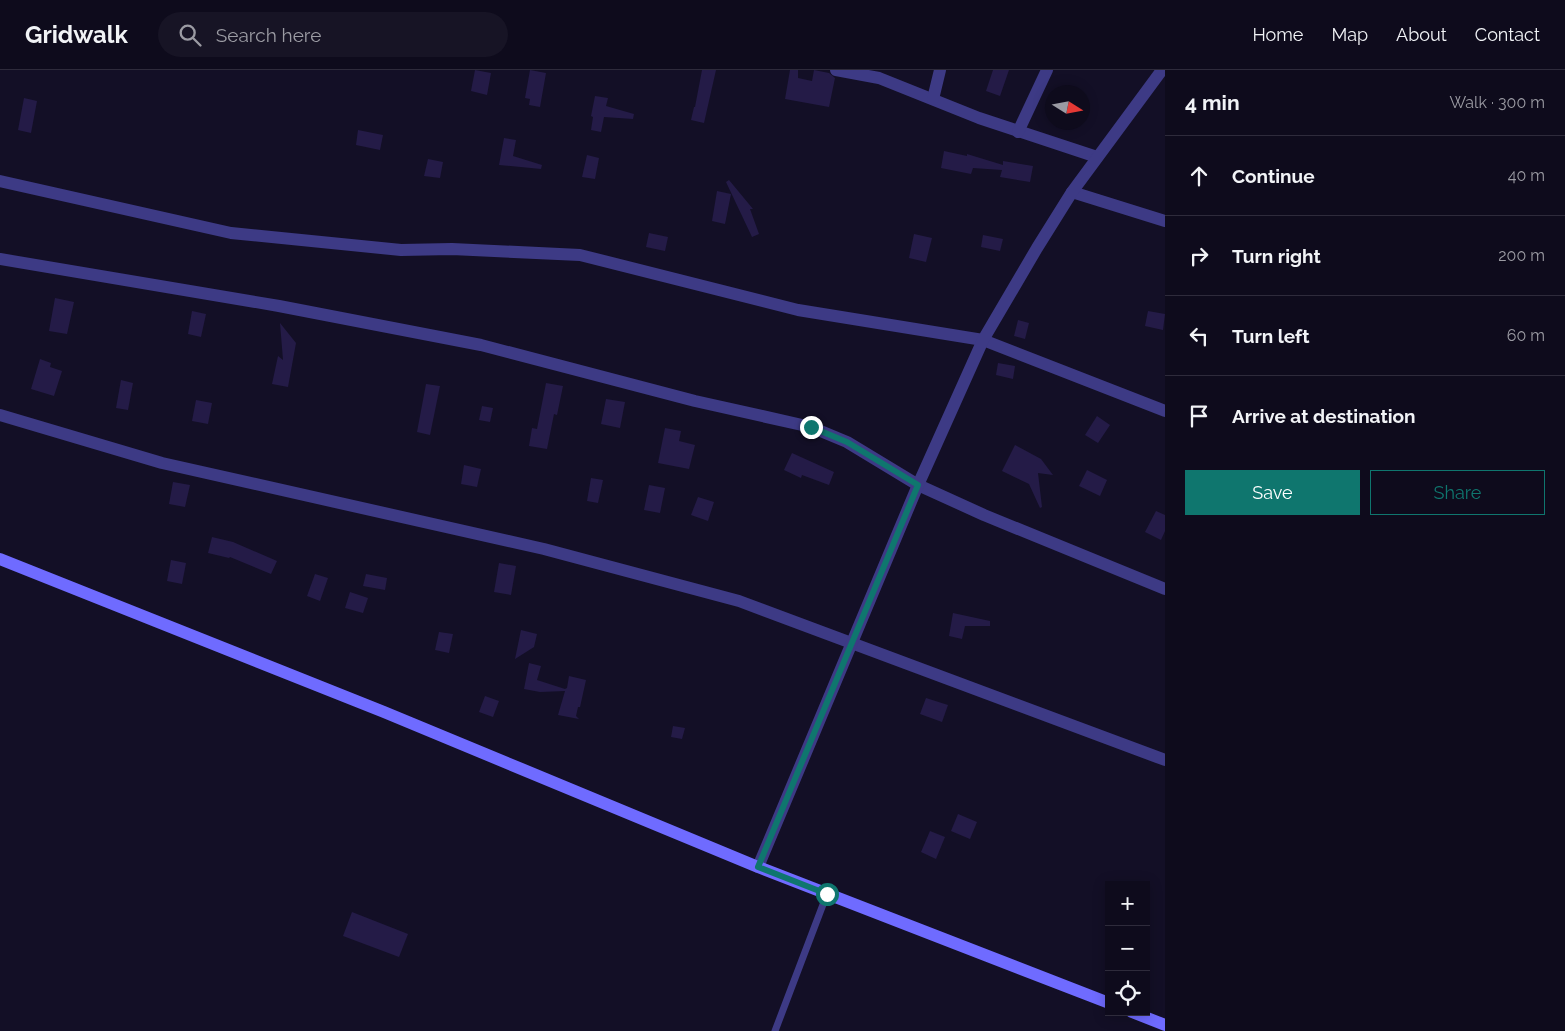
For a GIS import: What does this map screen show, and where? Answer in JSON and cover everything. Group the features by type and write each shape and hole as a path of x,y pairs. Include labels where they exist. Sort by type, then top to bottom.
{"main road":[{"path":"0,559 375,709 758,867 1105,1001"},
{"path":"1142,1016 1165,1025"}],"street":[{"path":"836,70 879,78 979,118 1097,157"},
{"path":"933,99 940,70"},
{"path":"1018,132 1047,70"},
{"path":"758,867 918,485 983,340 1072,192 1162,70"},
{"path":"0,181 231,233 401,250 452,249 580,255 798,310 983,340 1165,411"},
{"path":"1072,192 1165,220"},
{"path":"0,259 279,306 481,345 695,401 811,427 847,442 918,485 984,515 1165,589"},
{"path":"0,415 162,463 544,549 730,599 1165,760"}],"lane":[{"path":"775,1031 827,894"}],"building":[{"path":"475,70 491,73 487,95 471,91"},
{"path":"530,70 546,73 540,107 529,105 530,99 525,98"},
{"path":"702,70 716,70 704,123 691,120"},
{"path":"790,70 798,70 798,78 812,81 814,70 829,73 835,78 829,107 785,99"},
{"path":"993,70 1009,70 1000,96 986,91"},
{"path":"595,96 608,98 606,106 634,114 633,119 604,117 601,132 591,130 593,117 591,116"},
{"path":"24,98 37,101 31,133 18,130"},
{"path":"358,130 383,135 380,150 356,145"},
{"path":"504,138 516,140 513,156 542,165 541,169 499,165"},
{"path":"944,151 967,156 967,154 1003,165 1003,161 1033,166 1030,182 1000,177 1002,170 973,168 971,174 941,168"},
{"path":"587,155 599,158 595,179 582,177"},
{"path":"428,159 443,162 440,178 424,176"},
{"path":"729,180 753,209 750,209 759,234 752,237 726,182"},
{"path":"717,191 731,194 725,224 712,221"},
{"path":"649,233 668,237 665,251 646,247"},
{"path":"914,234 932,238 926,262 909,258"},
{"path":"983,235 1003,239 1000,251 981,247"},
{"path":"55,298 74,302 67,334 49,331"},
{"path":"192,311 206,314 201,337 188,334"},
{"path":"1148,311 1165,314 1163,330 1145,326"},
{"path":"1018,320 1029,323 1025,339 1014,336"},
{"path":"280,323 296,343 288,387 272,384 278,356 283,360"},
{"path":"40,359 51,363 50,367 62,371 54,396 31,389"},
{"path":"998,363 1015,366 1013,379 996,375"},
{"path":"121,380 133,383 128,410 116,408"},
{"path":"546,383 563,386 557,415 554,414 547,449 529,446 532,428 537,429"},
{"path":"426,384 440,386 430,435 417,432"},
{"path":"606,399 625,402 620,428 601,424"},
{"path":"196,400 212,403 208,424 192,421"},
{"path":"482,406 493,408 490,422 479,420"},
{"path":"1097,416 1110,425 1098,443 1085,435"},
{"path":"665,428 681,431 679,441 695,445 689,469 658,463"},
{"path":"1015,445 1041,459 1053,475 1038,473 1042,507 1040,508 1029,484 1002,471"},
{"path":"792,453 834,472 829,485 802,475 801,478 784,470"},
{"path":"464,465 481,469 477,487 461,484"},
{"path":"1087,470 1107,480 1100,496 1079,486"},
{"path":"591,478 603,480 598,503 587,501"},
{"path":"173,482 190,485 185,507 169,504"},
{"path":"649,485 665,488 660,513 644,510"},
{"path":"698,497 714,502 708,521 691,515"},
{"path":"1156,511 1165,515 1165,531 1161,540 1145,532"},
{"path":"212,537 233,542 277,561 271,574 230,557 208,553"},
{"path":"171,560 186,563 182,584 167,581"},
{"path":"499,563 516,566 511,595 494,592"},
{"path":"315,574 328,578 320,601 307,596"},
{"path":"366,574 387,578 385,590 363,586"},
{"path":"350,592 368,598 363,613 345,608"},
{"path":"953,613 990,621 990,626 965,626 962,639 949,636"},
{"path":"521,630 537,634 534,647 515,659"},
{"path":"439,632 453,634 449,653 435,650"},
{"path":"529,663 541,666 537,680 565,689 567,688 569,676 586,680 576,716 579,719 558,715 565,691 540,692 524,689"},
{"path":"485,696 499,701 493,717 479,712"},
{"path":"926,698 948,705 942,722 920,714"},
{"path":"673,726 685,728 682,739 671,737"},
{"path":"958,814 977,822 970,839 951,831"},
{"path":"930,831 945,837 936,859 921,852"},
{"path":"352,912 408,934 399,957 343,936"}],"route":[{"path":"811,427 847,442 918,485 758,867 827,894"}]}
